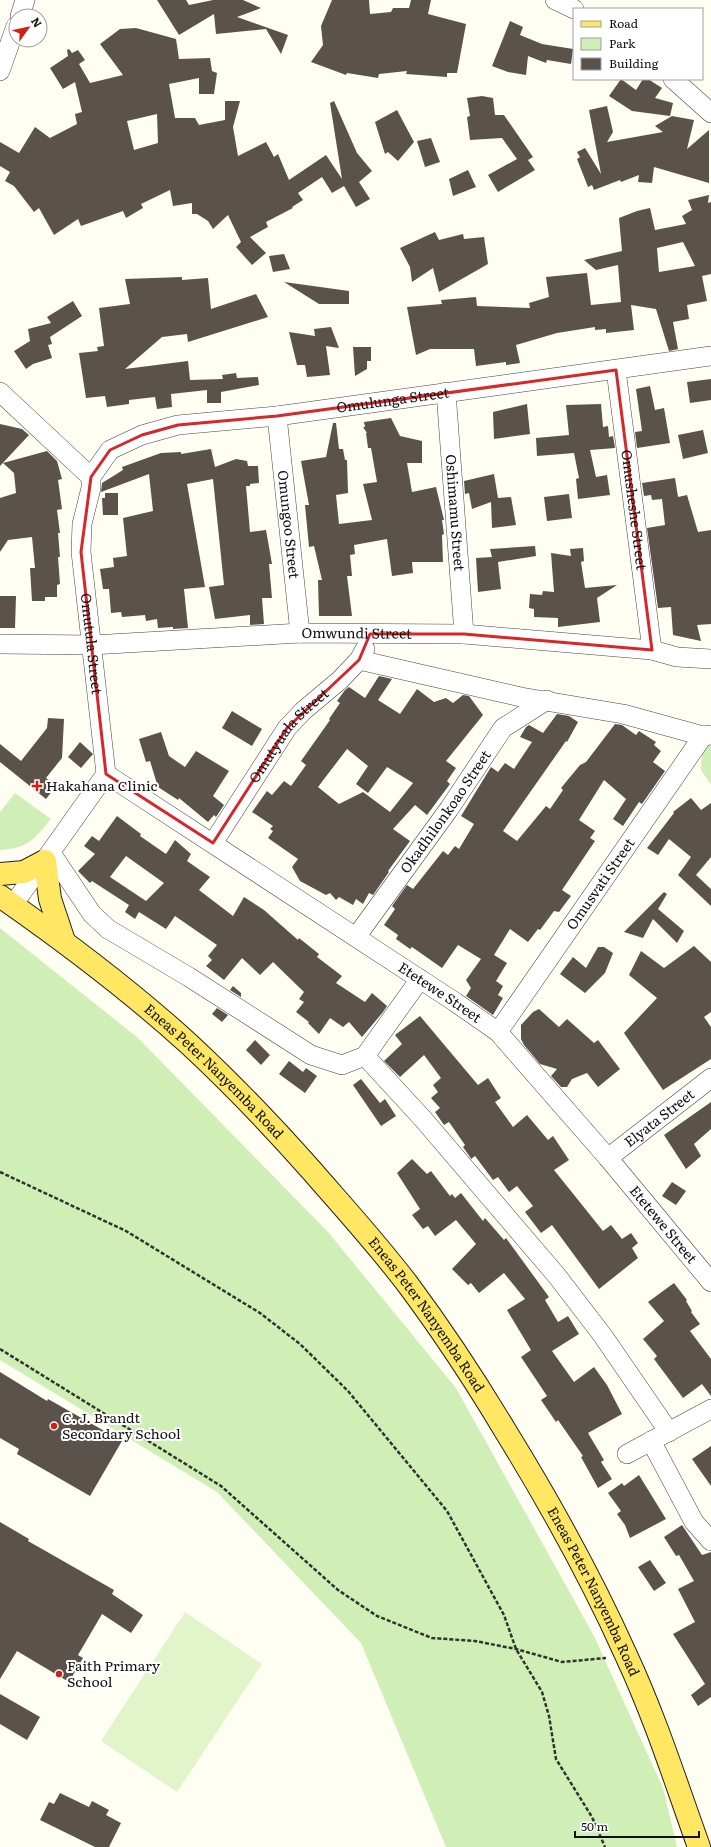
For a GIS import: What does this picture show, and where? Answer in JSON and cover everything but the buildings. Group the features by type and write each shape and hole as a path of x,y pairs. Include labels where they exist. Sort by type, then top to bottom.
{"main road":[{"path":"0,874 24,872 48,857 50,899 64,941"},
{"name":"Eneas Peter Nanyemba Road","path":"6,901 64,941 189,1043 240,1093 355,1220 408,1284 454,1349 548,1500 569,1538 626,1655 651,1712 699,1847"}],"street":[{"path":"555,0 573,9"},
{"path":"1,64 8,46"},
{"path":"674,80 708,103"},
{"name":"Omulunga Street","path":"91,477 110,450 142,435 178,425 277,416 711,356"},
{"name":"Omusheshe Street","path":"616,370 652,650"},
{"path":"0,392 78,463 91,477"},
{"name":"Oshimamu Street","path":"446,392 464,634"},
{"name":"Omungoo Street","path":"277,416 300,633"},
{"name":"Omutula Street","path":"91,477 91,488 82,524 81,552 106,774"},
{"name":"Omwundi Street","path":"0,644 92,645 300,633 464,634 652,650 677,657 711,659"},
{"name":"Omutyuala Street","path":"213,844 287,728 359,660 367,647 370,634"},
{"path":"359,660 521,696 623,714 707,736"},
{"name":"Okadhilonkoao Street","path":"356,937 449,809 503,728 547,700"},
{"name":"Omusvati Street","path":"498,1032 707,736"},
{"path":"6,901 48,857 106,774"},
{"name":"Etetewe Street","path":"106,774 420,979 498,1032 608,1158 711,1282"},
{"path":"48,857 92,914 108,929 189,977 311,1055 342,1065 365,1056 420,979"},
{"path":"365,1056 423,1119 557,1276 604,1336 669,1432"},
{"name":"Elyata Street","path":"608,1158 711,1078"},
{"path":"627,1454 711,1408"},
{"path":"651,1441 694,1522 711,1541"}],"path":[{"path":"0,1172 126,1231 260,1313 300,1344 348,1391 447,1511 504,1615 516,1649 542,1692 549,1716 556,1759 592,1817 605,1847"},
{"path":"0,1349 221,1486 338,1590 377,1616 432,1638 475,1641 516,1649 562,1662 626,1655"}],"highlighted area":[{"path":"616,370 652,650 464,634 370,634 359,660 287,728 213,843 106,774 81,552 91,477 110,450 142,435 178,425 277,416"}],"green space":[{"path":"711,735 711,785 701,770 703,736"},
{"path":"15,793 51,819 30,842 18,847 0,850 0,812"},
{"path":"0,928 138,1038 328,1232 456,1388 594,1636 663,1788 677,1847 446,1847 361,1643 217,1492 0,1360"},
{"path":"185,1612 262,1664 177,1792 101,1741"}],"place":[{"name":"Hakahana Clinic","path":"37,786"},
{"name":"C. J. Brandt Secondary School","path":"54,1426"},
{"name":"Faith Primary School","path":"59,1674"}]}
